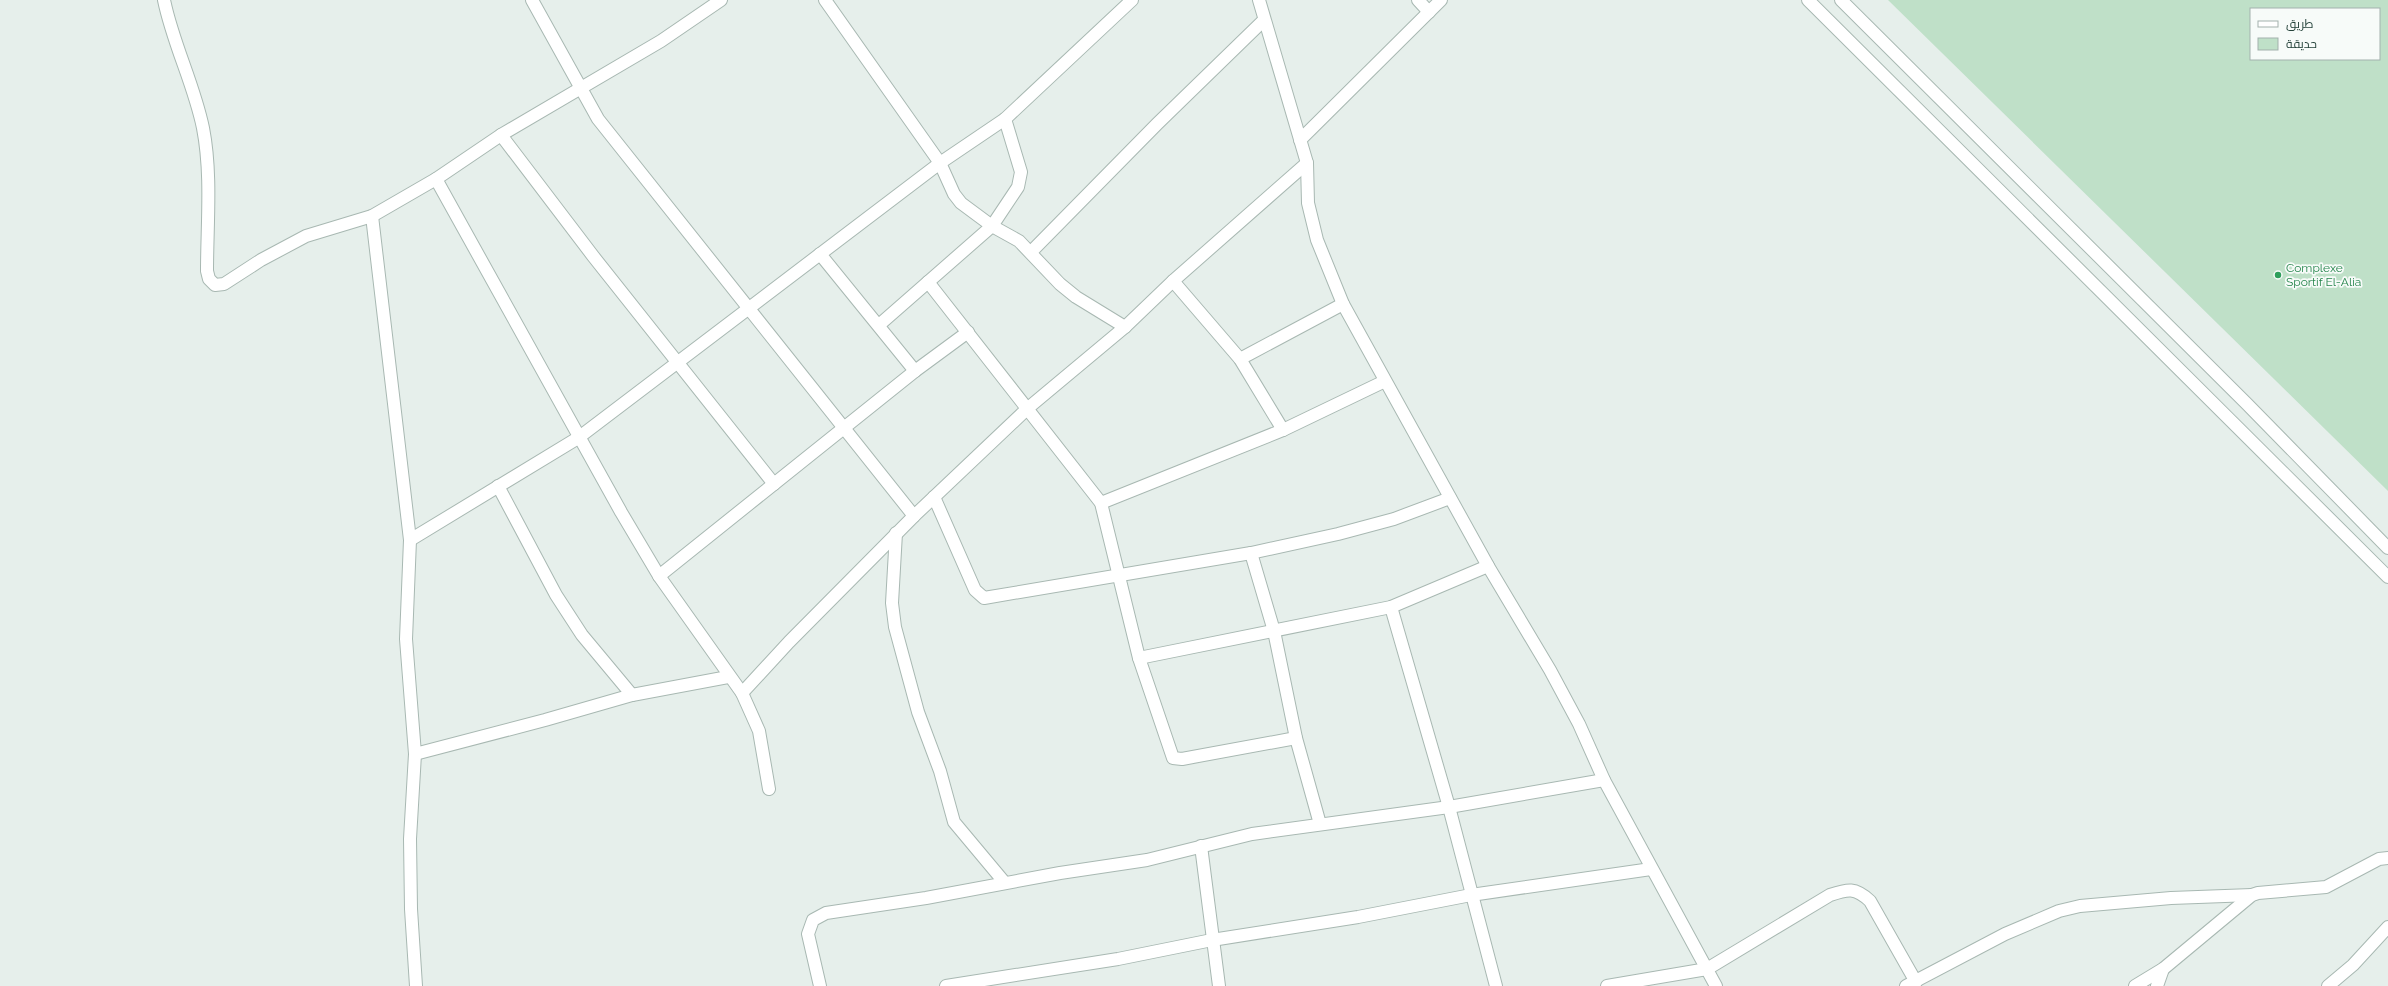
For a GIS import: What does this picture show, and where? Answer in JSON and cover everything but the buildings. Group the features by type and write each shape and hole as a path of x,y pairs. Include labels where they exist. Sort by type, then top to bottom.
{"street":[{"path":"164,0 170,28 196,99 204,130 207,170 207,271 209,279 215,285 224,284 262,260 306,236 372,216 436,179 501,135 580,87 661,41 720,0"},
{"path":"532,0 598,119 914,516"},
{"path":"825,0 940,163 954,194 961,202 992,226 1019,241 1060,284 1076,297 1125,327"},
{"path":"410,540 578,438 940,163 1005,119 1132,0"},
{"path":"1259,0 1307,163 1308,203 1318,240 1343,304 1488,566 1550,670 1579,724 1604,780 1716,986"},
{"path":"1418,0 1429,12"},
{"path":"1300,140 1441,0"},
{"path":"1808,0 2388,578"},
{"path":"1841,0 2247,404 2388,548"},
{"path":"1031,252 1162,119 1264,20"},
{"path":"879,325 992,226 1018,187 1021,178 1005,119"},
{"path":"501,135 594,256 680,362 774,484"},
{"path":"742,693 789,642 914,516 1028,408 1125,327 1173,281 1307,163"},
{"path":"436,179 578,438 659,576 728,677 742,693 759,731 769,789"},
{"path":"372,216 410,540 406,639 415,754 410,839 411,909 416,986"},
{"path":"820,254 915,371"},
{"path":"1173,281 1240,359 1283,430"},
{"path":"928,282 1101,503 1117,574 1139,658 1173,758 1182,759 1296,738"},
{"path":"1240,359 1343,304"},
{"path":"659,576 915,371 968,332"},
{"path":"1101,503 1283,430 1385,381"},
{"path":"498,486 556,595 582,635 632,695"},
{"path":"934,497 975,590 984,598 996,598 1117,574 1251,553 1338,534 1387,521 1450,498"},
{"path":"896,534 892,604 894,619 918,712 940,771 954,822 1005,883"},
{"path":"1251,553 1274,631 1296,738 1320,824"},
{"path":"1139,658 1391,607 1488,566"},
{"path":"1391,607 1449,807 1496,986"},
{"path":"415,754 545,720 632,695 728,677"},
{"path":"820,986 808,934 809,926 818,916 1147,860 1252,834 1449,807 1604,780"},
{"path":"1201,846 1219,986"},
{"path":"1606,986 1707,969 1830,895 1843,890 1854,890 1860,892 1870,901 1910,984 2005,934 2059,912 2080,906 2171,898 2252,895 2258,893 2326,887 2379,859 2388,858"},
{"path":"946,986 1118,959 1212,940 1358,917 1471,895 1652,869"},
{"path":"2135,986 2163,969 2252,895"},
{"path":"2328,986 2352,965 2388,928"},
{"path":"2157,986 2163,969"}],"green space":[{"name":"Complexe Sportif El-Alia","path":"1888,0 2388,0 2388,491"}],"place":[{"name":"Complexe Sportif El-Alia","path":"2278,275"}]}
